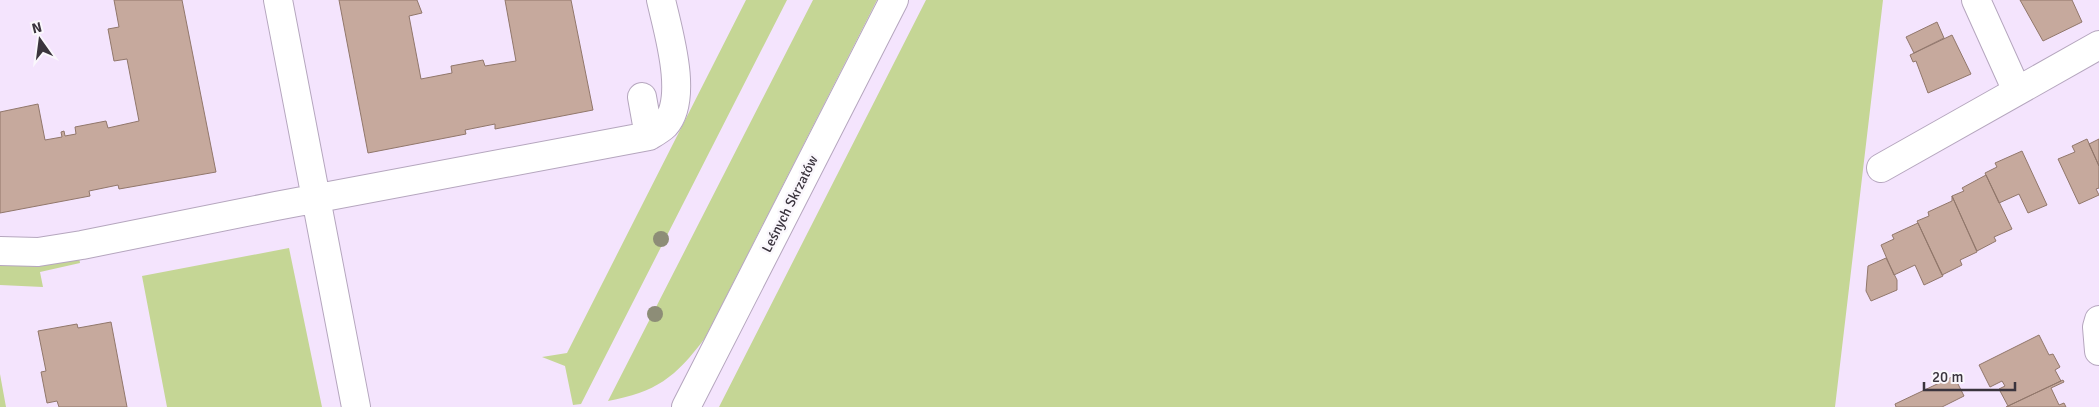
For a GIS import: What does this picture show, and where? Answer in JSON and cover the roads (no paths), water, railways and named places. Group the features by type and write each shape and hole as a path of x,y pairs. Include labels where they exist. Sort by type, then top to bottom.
{"street":[{"path":"278,0 356,407"},
{"path":"0,251 38,252 82,245 649,136 665,125 673,112 676,89 674,61 662,0"},
{"name":"Leśnych Skrzatów","path":"686,407 894,0"},
{"path":"1976,0 2017,91"},
{"path":"1880,168 2099,45"},
{"path":"642,97 649,136"},
{"path":"2099,320 2097,327 2099,351"}]}
